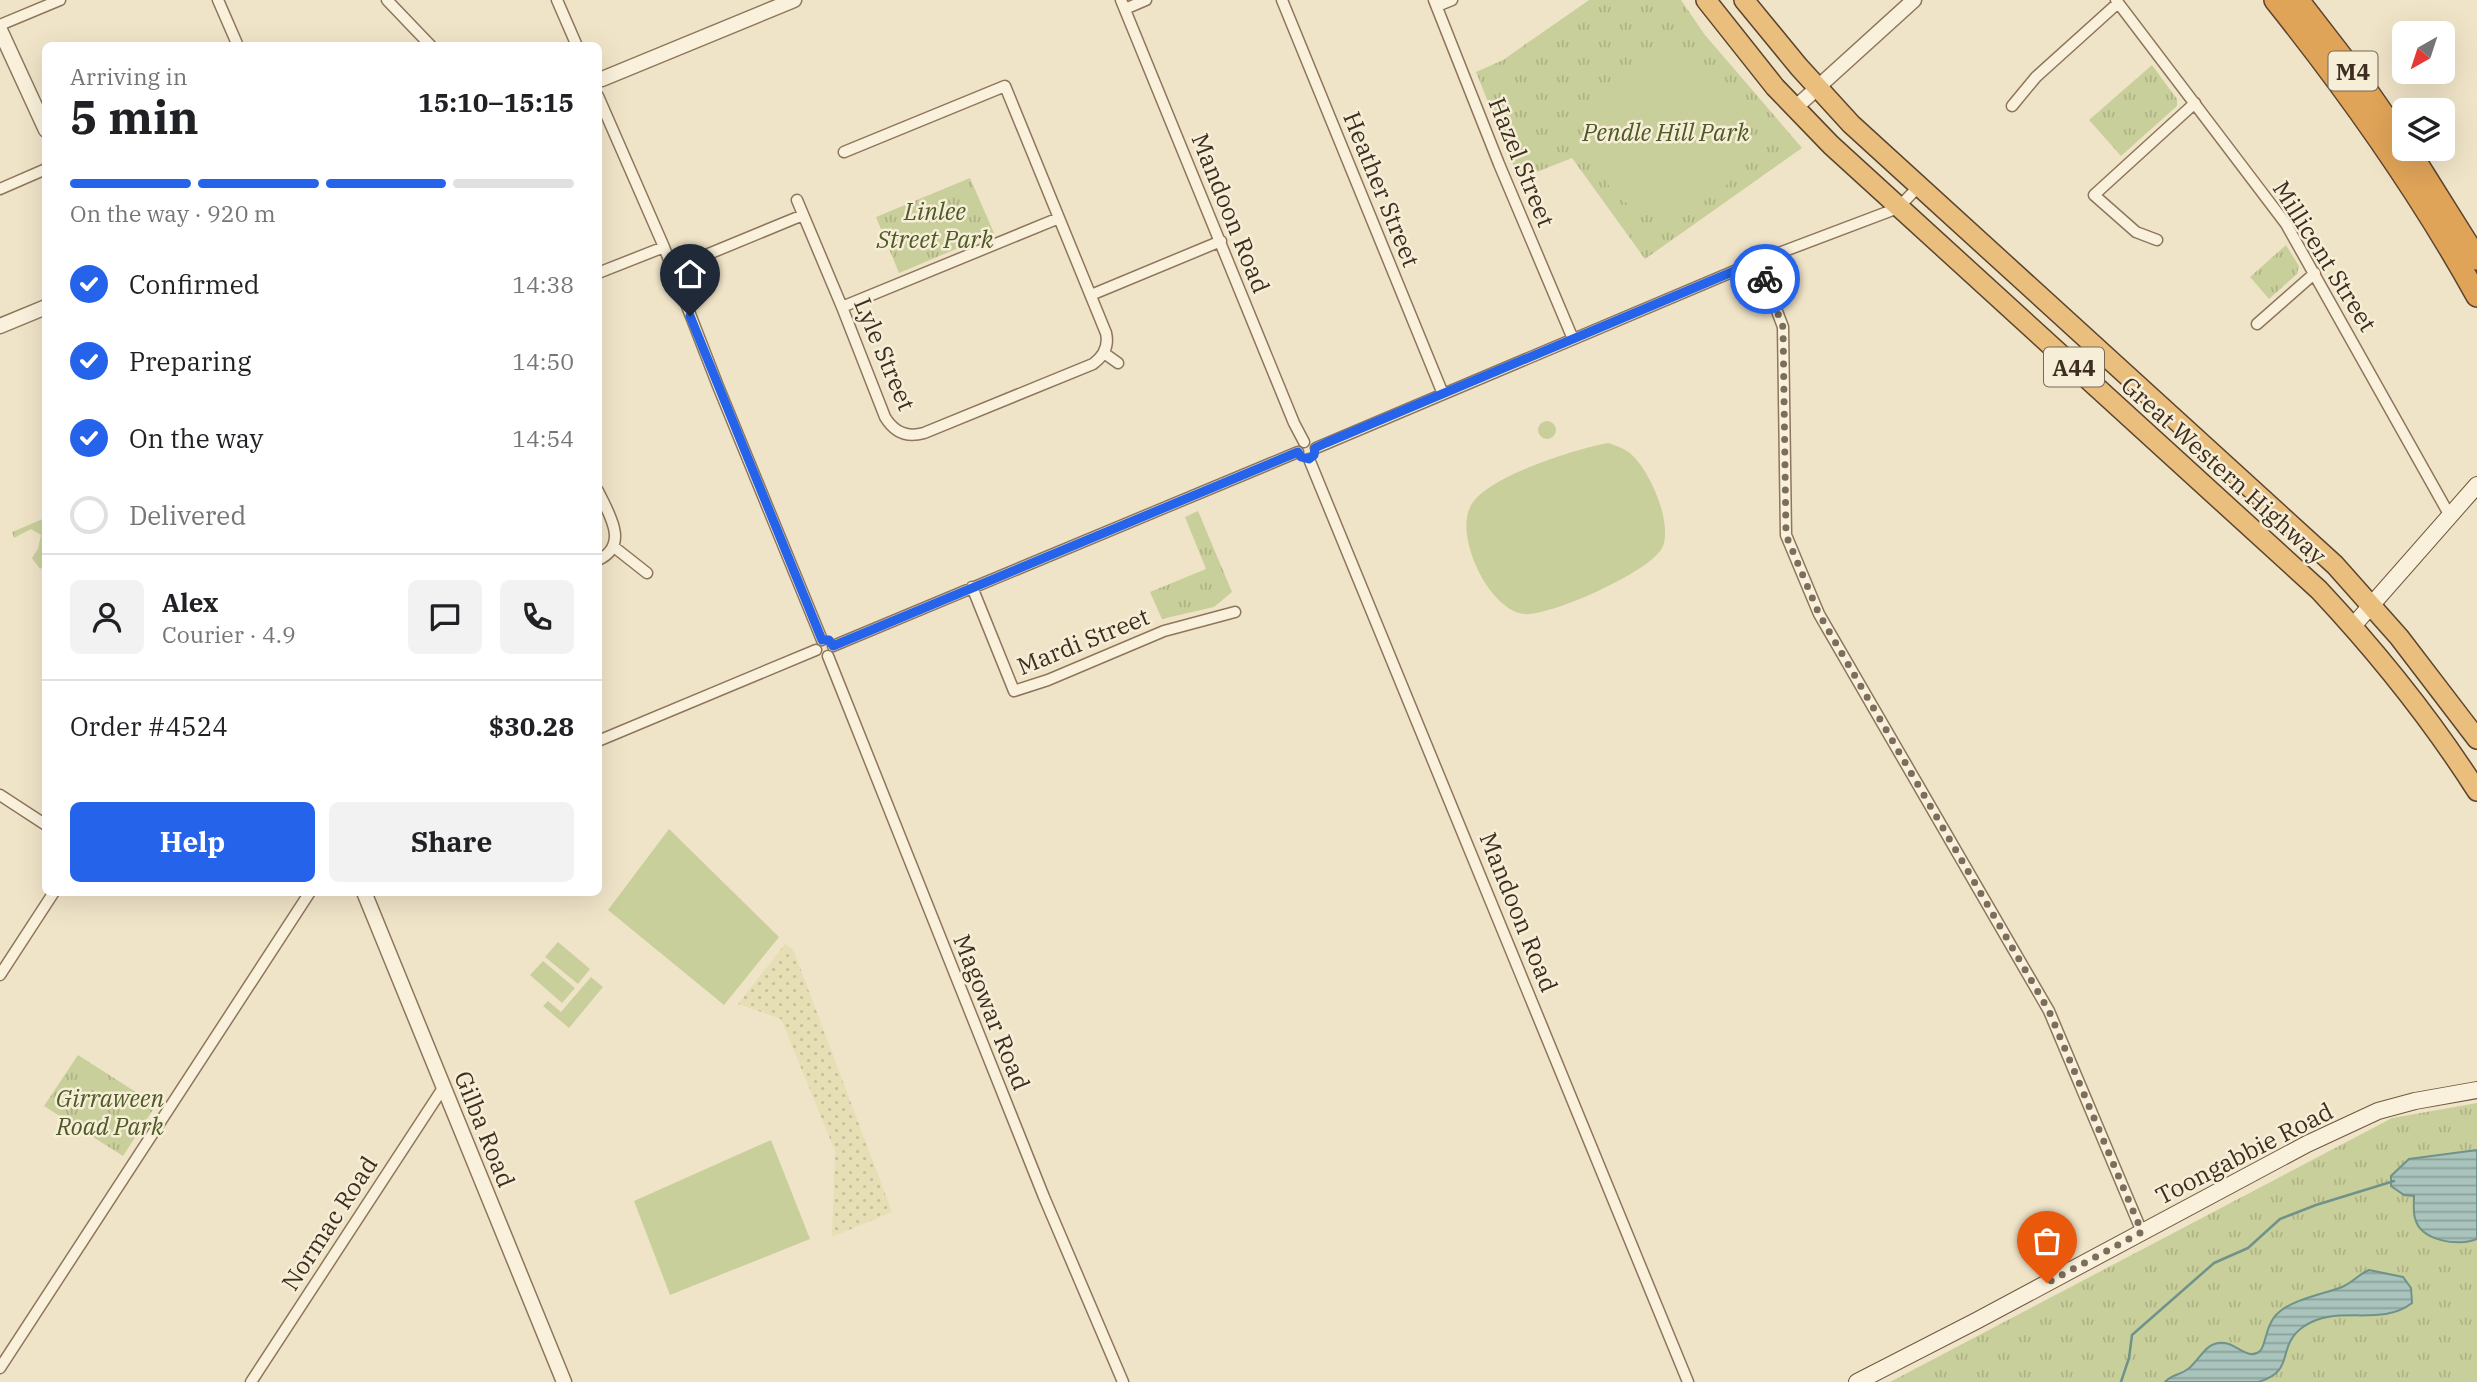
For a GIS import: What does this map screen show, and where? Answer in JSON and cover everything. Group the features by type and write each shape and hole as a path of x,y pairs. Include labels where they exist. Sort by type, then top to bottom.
{"highway":[{"name":"Great Western Highway","path":"1706,0 1741,46 1831,145 2284,556 2353,626 2428,718 2477,791"},
{"name":"Great Western Highway","path":"1744,0 1851,124 2335,565 2438,685 2477,739"},
{"name":"M4","path":"2275,0 2367,119 2429,213 2477,296"},
{"name":"M4","path":"2298,0 2392,127"},
{"path":"2416,161 2477,259"}],"main road":[{"path":"2353,626 2477,485"},
{"name":"Toongabbie Road","path":"1857,1382 2307,1144 2378,1111 2415,1101 2477,1090"}],"street":[{"path":"42,121 0,27 60,0"},
{"path":"218,0 237,42"},
{"path":"387,0 427,42"},
{"path":"556,0 575,42"},
{"path":"602,79 794,0"},
{"path":"1123,4 1146,0"},
{"name":"Heather Street","path":"1282,0 1443,394"},
{"path":"1436,3 1452,0"},
{"path":"1795,108 1914,0"},
{"path":"2012,106 2036,77 2117,1"},
{"name":"Millicent Street","path":"2117,1 2286,224 2450,516"},
{"name":"Hazel Street","path":"1436,3 1499,164 1573,339"},
{"name":"Mandoon Road","path":"1123,4 1221,241 1294,423 1301,447"},
{"path":"844,152 1005,86 1108,338 1104,353 1118,363"},
{"path":"2157,240 2136,232 2095,195 2195,103"},
{"path":"602,105 664,247 819,645 820,655 1311,442 1315,448 1314,455 1309,459 1301,457 1301,447"},
{"path":"0,189 42,171"},
{"path":"1315,448 1758,261 1898,208 1919,186"},
{"name":"Lyle Street","path":"797,200 885,417 897,430 910,435 924,433 1093,363 1104,353"},
{"path":"672,269 803,215"},
{"path":"842,307 1059,218"},
{"path":"1091,295 1221,241"},
{"path":"602,271 664,247"},
{"path":"1758,261 1783,327 1786,535 1819,614 2049,1011 2142,1232"},
{"path":"2257,324 2315,273"},
{"path":"0,326 42,309"},
{"name":"Mandoon Road","path":"1309,459 1688,1382"},
{"path":"602,499 615,527 616,540 609,554 602,558"},
{"path":"614,547 647,573"},
{"name":"Mardi Street","path":"972,587 1014,691 1048,680 1164,631 1234,612"},
{"path":"602,739 829,640 830,651"},
{"name":"Magowar Road","path":"830,651 1044,1197 1123,1382"},
{"path":"0,795 42,822"},
{"path":"0,975 51,896"},
{"path":"0,1368 307,896"},
{"name":"Gilba Road","path":"366,896 564,1382"},
{"name":"Normac Road","path":"251,1382 443,1088"}],"shaded area":[{"path":"785,944 793,949 892,1212 832,1237 835,1151 781,1019 738,1004"}],"green space":[{"name":"Pendle Hill Park","path":"1589,0 1681,0 1705,35 1802,148 1645,259 1572,158 1519,179 1476,72 1503,60"},
{"path":"1666,56 1691,62 1721,78 1743,108 1749,147 1741,172 1718,192 1688,212 1672,216 1643,213 1618,198 1596,168 1586,143 1594,110 1612,87 1641,64"},
{"path":"2152,65 2177,99 2177,106 2121,156 2089,120"},
{"name":"Linlee Street Park","path":"970,178 994,233 899,273 876,217"},
{"path":"2286,245 2299,266 2297,274 2269,299 2250,277"},
{"path":"1543,421 1551,421 1556,430 1554,437 1543,439 1538,434 1538,426"},
{"path":"1608,443 1631,454 1652,484 1662,510 1665,536 1663,546 1656,556 1622,579 1577,600 1537,613 1524,614 1511,609 1498,599 1486,584 1470,549 1467,515 1473,502 1483,492 1516,473 1556,457"},
{"path":"1198,511 1232,592 1214,607 1162,619 1150,592 1206,569 1185,517"},
{"path":"42,519 42,567 40,569 32,558 38,549 41,535 31,529 14,538 12,532"},
{"path":"669,829 779,937 724,1005 608,910"},
{"path":"558,942 590,969 578,984 545,957"},
{"path":"543,961 575,988 562,1003 530,975"},
{"path":"591,977 603,987 569,1028 543,1006 548,1001 561,1012"},
{"name":"Girraween Road Park","path":"78,1055 156,1105 123,1156 44,1106"},
{"path":"2477,1103 2477,1382 1890,1382 2392,1118"},
{"path":"771,1140 810,1239 670,1295 634,1201"}],"water":[{"path":"2477,1150 2477,1239 2451,1242 2432,1237 2418,1226 2414,1213 2414,1196 2404,1195 2391,1186 2391,1176 2409,1159"},
{"path":"2369,1270 2403,1277 2411,1288 2412,1303 2386,1314 2344,1315 2316,1320 2295,1335 2278,1372 2258,1382 2165,1382 2188,1369 2208,1348 2218,1343 2256,1354 2262,1348 2274,1318 2284,1308 2342,1287"}],"waterway":[{"path":"2121,1382 2129,1358 2132,1335 2214,1263 2248,1248 2280,1219 2394,1181"}],"way so far":[{"path":"1765,279 1783,327 1786,535 1819,614 2049,1011 2142,1232 2047,1283"}],"route":[{"path":"690,316 822,640 829,640 833,646 1287,459 1298,452 1301,457 1309,459 1316,452 1315,448 1326,443 1758,261 1765,279"}]}
